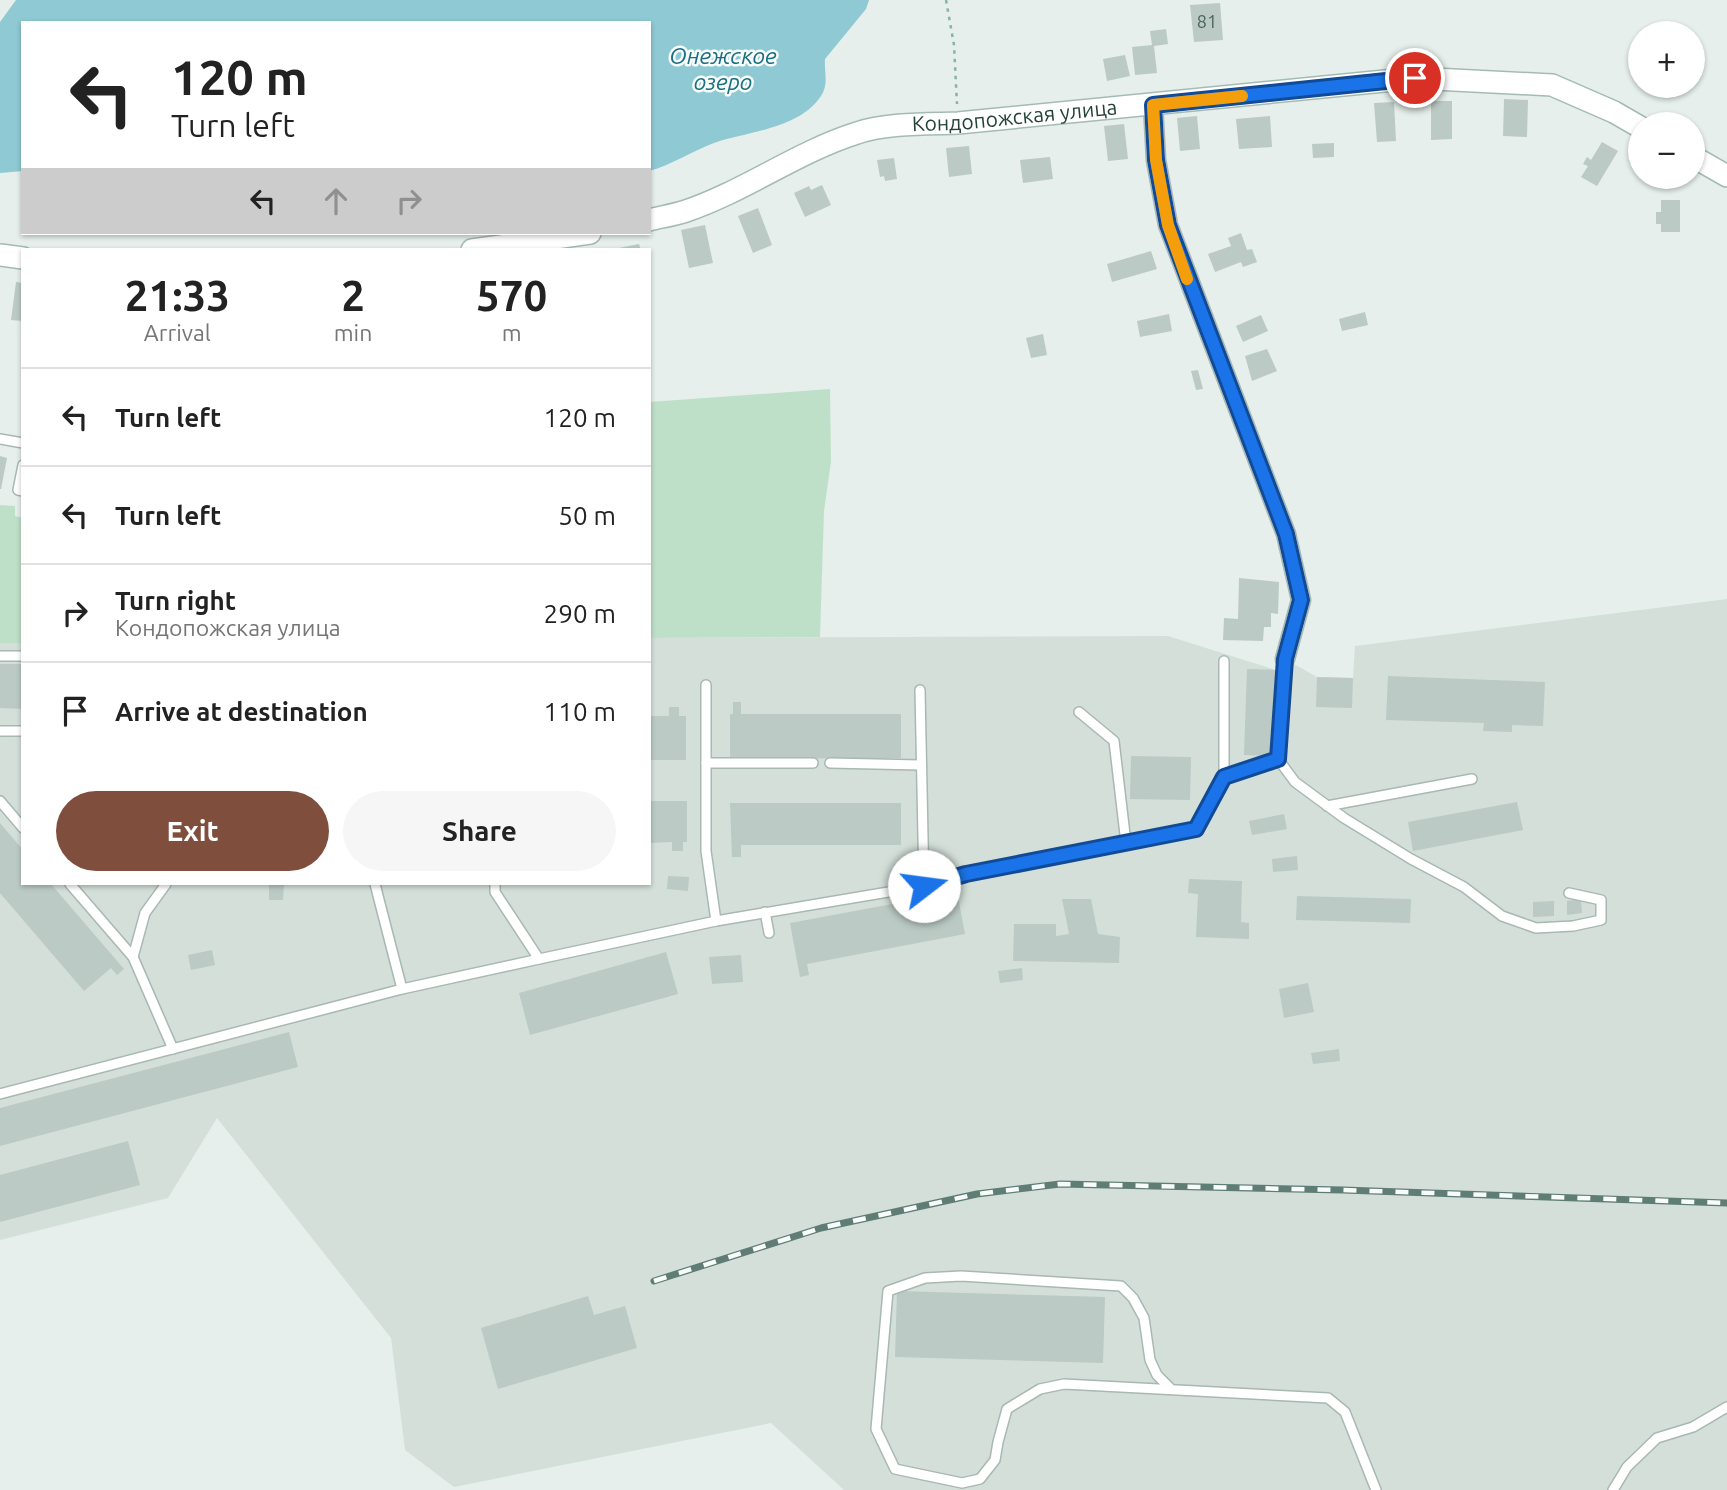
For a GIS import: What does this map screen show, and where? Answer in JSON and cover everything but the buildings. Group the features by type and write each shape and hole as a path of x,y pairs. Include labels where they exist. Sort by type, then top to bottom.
{"street":[{"name":"Кондопожская улица","path":"651,219 686,211 758,179 818,147 860,132 913,125 1153,105 1415,78 1552,85 1628,120"},
{"path":"1153,105 1156,160 1168,225 1286,534 1301,600 1285,659"},
{"path":"1705,163 1727,176"},
{"path":"486,248 576,235"},
{"path":"0,255 21,258"}],"lane":[{"path":"0,439 21,443"},
{"path":"21,475 18,490 21,491"},
{"path":"0,656 21,656"},
{"path":"1285,659 1278,759 1295,782 1327,806 1400,852 1464,887 1502,916 1536,928 1573,926 1601,920 1601,900 1569,892"},
{"path":"0,1094 402,989 539,958 716,921 924,886 966,874 1196,829 1224,777 1224,661"},
{"path":"706,685 706,850 716,921"},
{"path":"920,691 924,886"},
{"path":"1079,712 1114,741 1126,844"},
{"path":"0,731 21,731"},
{"path":"1224,777 1278,759"},
{"path":"706,763 813,763"},
{"path":"830,763 920,765"},
{"path":"1327,806 1472,779"},
{"path":"0,801 21,826"},
{"path":"71,885 133,957 173,1049"},
{"path":"133,957 145,913 165,885"},
{"path":"375,885 402,989"},
{"path":"495,885 495,892 539,958"},
{"path":"765,912 769,933"},
{"path":"1171,1389 1157,1375 1150,1360 1144,1318 1133,1298 1121,1286 961,1276 925,1278 888,1291 876,1429 895,1469 962,1483 980,1479 995,1460 1007,1409 1041,1389 1065,1384 1328,1398 1345,1412 1376,1490"},
{"path":"1613,1490 1627,1467 1657,1438 1693,1427 1727,1407"}],"path":[{"path":"946,0 954,45 958,123"}],"shaded area":[{"path":"1727,599 1727,1490 844,1490 771,1423 454,1487 405,1450 391,1338 217,1118 168,1198 0,1240 0,643 21,643 21,885 651,885 651,638 1168,636 1276,670 1285,659 1317,677 1353,678 1355,646"}],"green space":[{"path":"830,389 831,462 824,511 820,637 651,638 651,402"},
{"path":"0,505 15,506 15,516 21,518 21,643 0,643"}],"water":[{"name":"Онежское озеро","path":"16,0 869,0 866,9 825,59 825,87 812,107 787,122 714,143 651,170 651,21 21,21 21,171 0,173 0,22"}],"railway":[{"path":"654,1281 821,1228 977,1194 1060,1184 1727,1203"}],"slow traffic":[{"path":"1187,279 1168,225 1156,160 1153,105 1242,96"}],"route":[{"path":"924,886 966,874 1196,829 1224,777 1278,759 1285,659 1301,600 1286,534 1193,297 1168,225 1156,160 1153,105 1415,78"}]}
